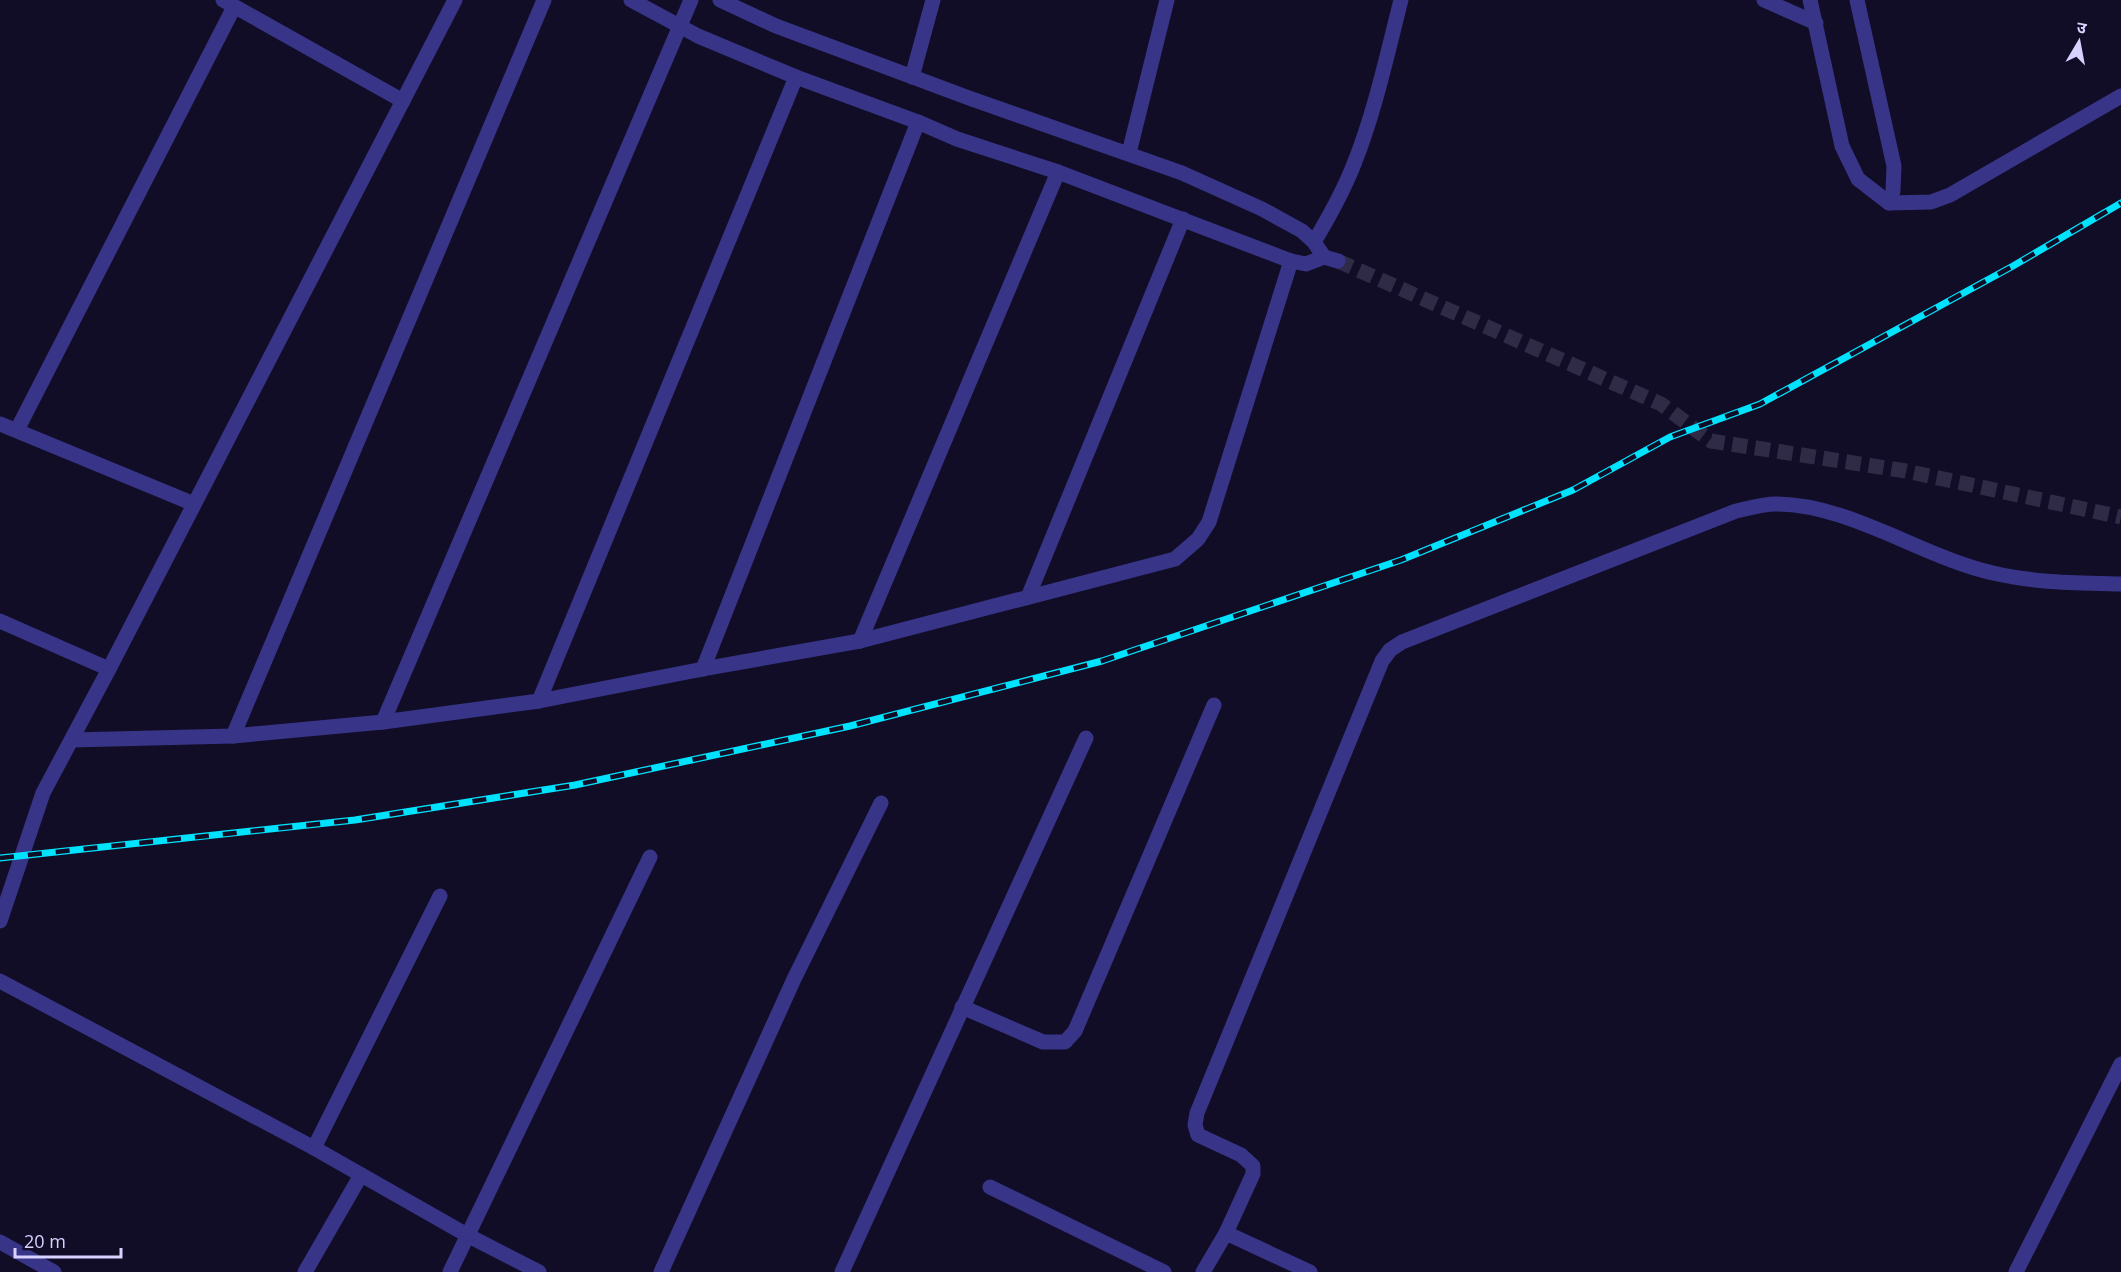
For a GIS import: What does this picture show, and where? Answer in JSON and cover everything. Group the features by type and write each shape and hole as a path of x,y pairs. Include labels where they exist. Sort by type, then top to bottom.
{"street":[{"path":"0,921 44,793 455,0"},
{"path":"232,736 544,0"},
{"path":"631,0 648,4 698,36 796,77 918,122 957,139 1058,172 1291,261 1306,264 1331,259 1302,231 1262,209 1182,173 912,77 776,26 720,0"},
{"path":"383,722 691,0"},
{"path":"912,77 933,0"},
{"path":"1129,153 1167,0"},
{"path":"1314,242 1342,194 1355,163 1374,108 1401,0"},
{"path":"1764,0 1816,23"},
{"path":"1810,0 1842,146 1858,179 1889,203 1931,202 1950,195 2121,96"},
{"path":"1857,0 1894,166 1893,191 1889,203"},
{"path":"17,430 229,3 403,101"},
{"path":"539,701 796,77"},
{"path":"703,669 918,122"},
{"path":"860,641 1058,172"},
{"path":"1028,597 1183,219"},
{"path":"72,740 232,736 383,722 539,701 860,641 1175,559 1198,539 1209,522 1291,261"},
{"path":"0,423 194,504"},
{"path":"1203,1272 1226,1233 1253,1174 1253,1166 1241,1155 1198,1135 1195,1125 1197,1113 1382,661 1390,650 1402,642 1736,510 1774,504 1805,506 1840,515 1944,559 1993,573 2058,582 2121,584"},
{"path":"0,621 109,669"},
{"path":"962,1007 1043,1042 1065,1042 1075,1031 1214,705"},
{"path":"842,1272 1086,738"},
{"path":"661,1272 794,980 881,803"},
{"path":"450,1272 650,857"},
{"path":"314,1148 441,896"},
{"path":"0,981 314,1148 467,1235 539,1272"},
{"path":"2016,1272 2121,1064"},
{"path":"305,1272 361,1175"},
{"path":"990,1187 1164,1272"},
{"path":"1226,1233 1310,1272"},
{"path":"0,1242 54,1272"}],"tunnel":[{"path":"1338,261 1661,404 1711,441 1906,471 2121,517"}],"railway":[{"path":"0,858 355,820 575,785 850,726 1102,661 1401,560 1573,490 1670,437 1760,404 2013,266 2121,203"}]}
